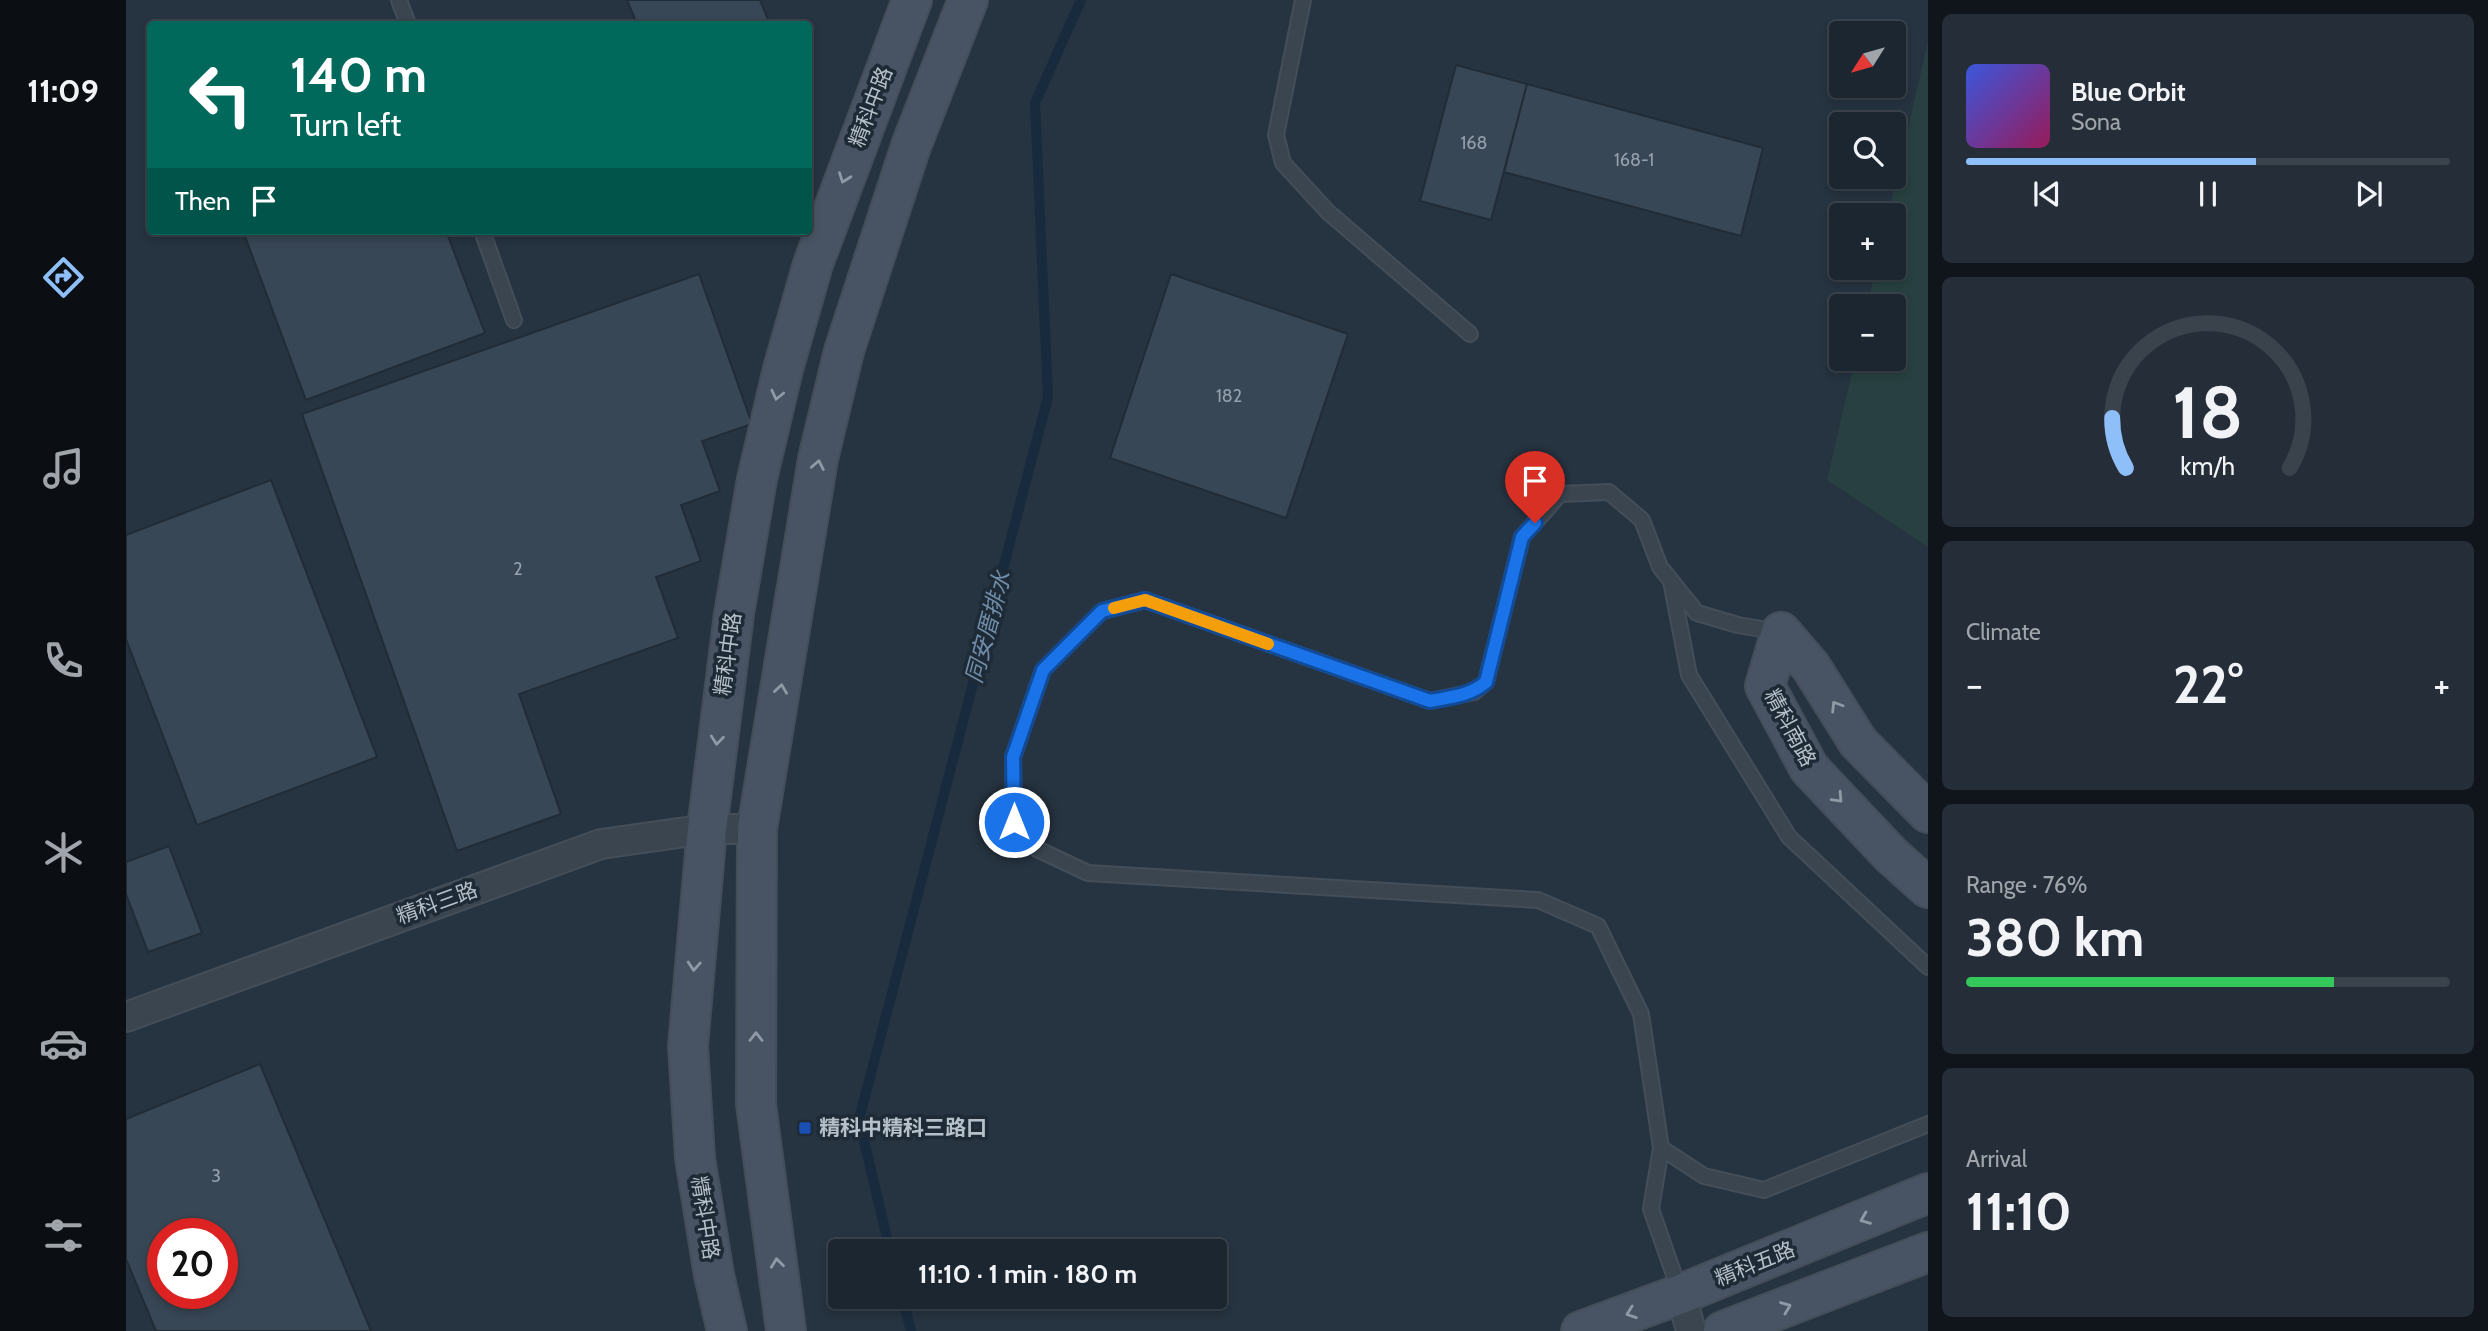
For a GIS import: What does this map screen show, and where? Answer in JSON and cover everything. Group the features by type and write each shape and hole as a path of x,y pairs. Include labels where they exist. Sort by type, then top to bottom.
{"street":[{"name":"精科中路","path":"727,1331 714,1275 695,1158 688,1046 707,829 734,614 757,479 783,369 813,264 912,0"},
{"path":"786,1331 756,1104 757,829 818,459 844,351 911,146 968,0"},
{"path":"1781,632 1811,667 1858,742 1928,813"},
{"name":"精科南路","path":"1781,632 1765,686 1810,768 1891,855 1928,888"},
{"name":"精科三路","path":"126,1017 600,844 707,829 757,829"},
{"name":"精科五路","path":"1581,1331 1681,1294 1928,1193"},
{"path":"1723,1331 1928,1252"},
{"path":"1681,1294 1692,1331"}],"lane":[{"path":"399,0 407,21"},
{"path":"1303,0 1276,135 1283,163 1328,212 1470,334"},
{"path":"483,235 514,320"},
{"path":"1681,1294 1651,1209 1661,1148 1641,1014 1598,926 1538,900 1088,873 1037,849 1014,822 1013,757 1043,670 1102,611 1145,600 1430,701 1474,692 1486,682 1522,537 1560,494 1609,492 1642,520 1660,567 1698,613 1738,625 1781,632"},
{"path":"1670,579 1689,675 1789,837 1928,967"},
{"path":"1661,1148 1704,1176 1764,1190 1928,1124"}],"green space":[{"path":"1928,41 1928,547 1827,480 1852,371 1906,371 1906,294 1870,294 1873,280 1906,280 1906,203 1891,203 1894,189 1906,189 1906,137"}],"building":[{"path":"627,0 760,0 769,21 636,21"},
{"path":"1456,65 1527,84 1491,220 1420,201"},
{"path":"1527,84 1763,148 1741,236 1504,172"},
{"path":"244,235 448,235 485,333 306,400"},
{"path":"699,274 752,424 702,441 720,491 681,505 701,561 656,577 678,638 519,694 561,814 457,851 302,414"},
{"path":"1171,274 1348,334 1286,518 1110,458"},
{"path":"271,480 377,757 197,825 126,639 126,535"},
{"path":"169,846 202,933 148,952 126,894 126,862"},
{"path":"260,1064 371,1331 156,1331 126,1259 126,1119"}],"waterway":[{"name":"同安厝排水","path":"887,1239 859,1119 1048,397 1035,103 1081,0"},
{"name":"同安厝排水","path":"905,1309 911,1331"}],"slow traffic":[{"path":"1114,608 1145,600 1268,644"}],"place":[{"name":"精科中精科三路口","path":"805,1128"}],"route":[{"path":"1014,822 1013,757 1043,670 1102,611 1145,600 1430,701 1452,697 1474,692 1486,682 1522,537 1535,523"}]}
